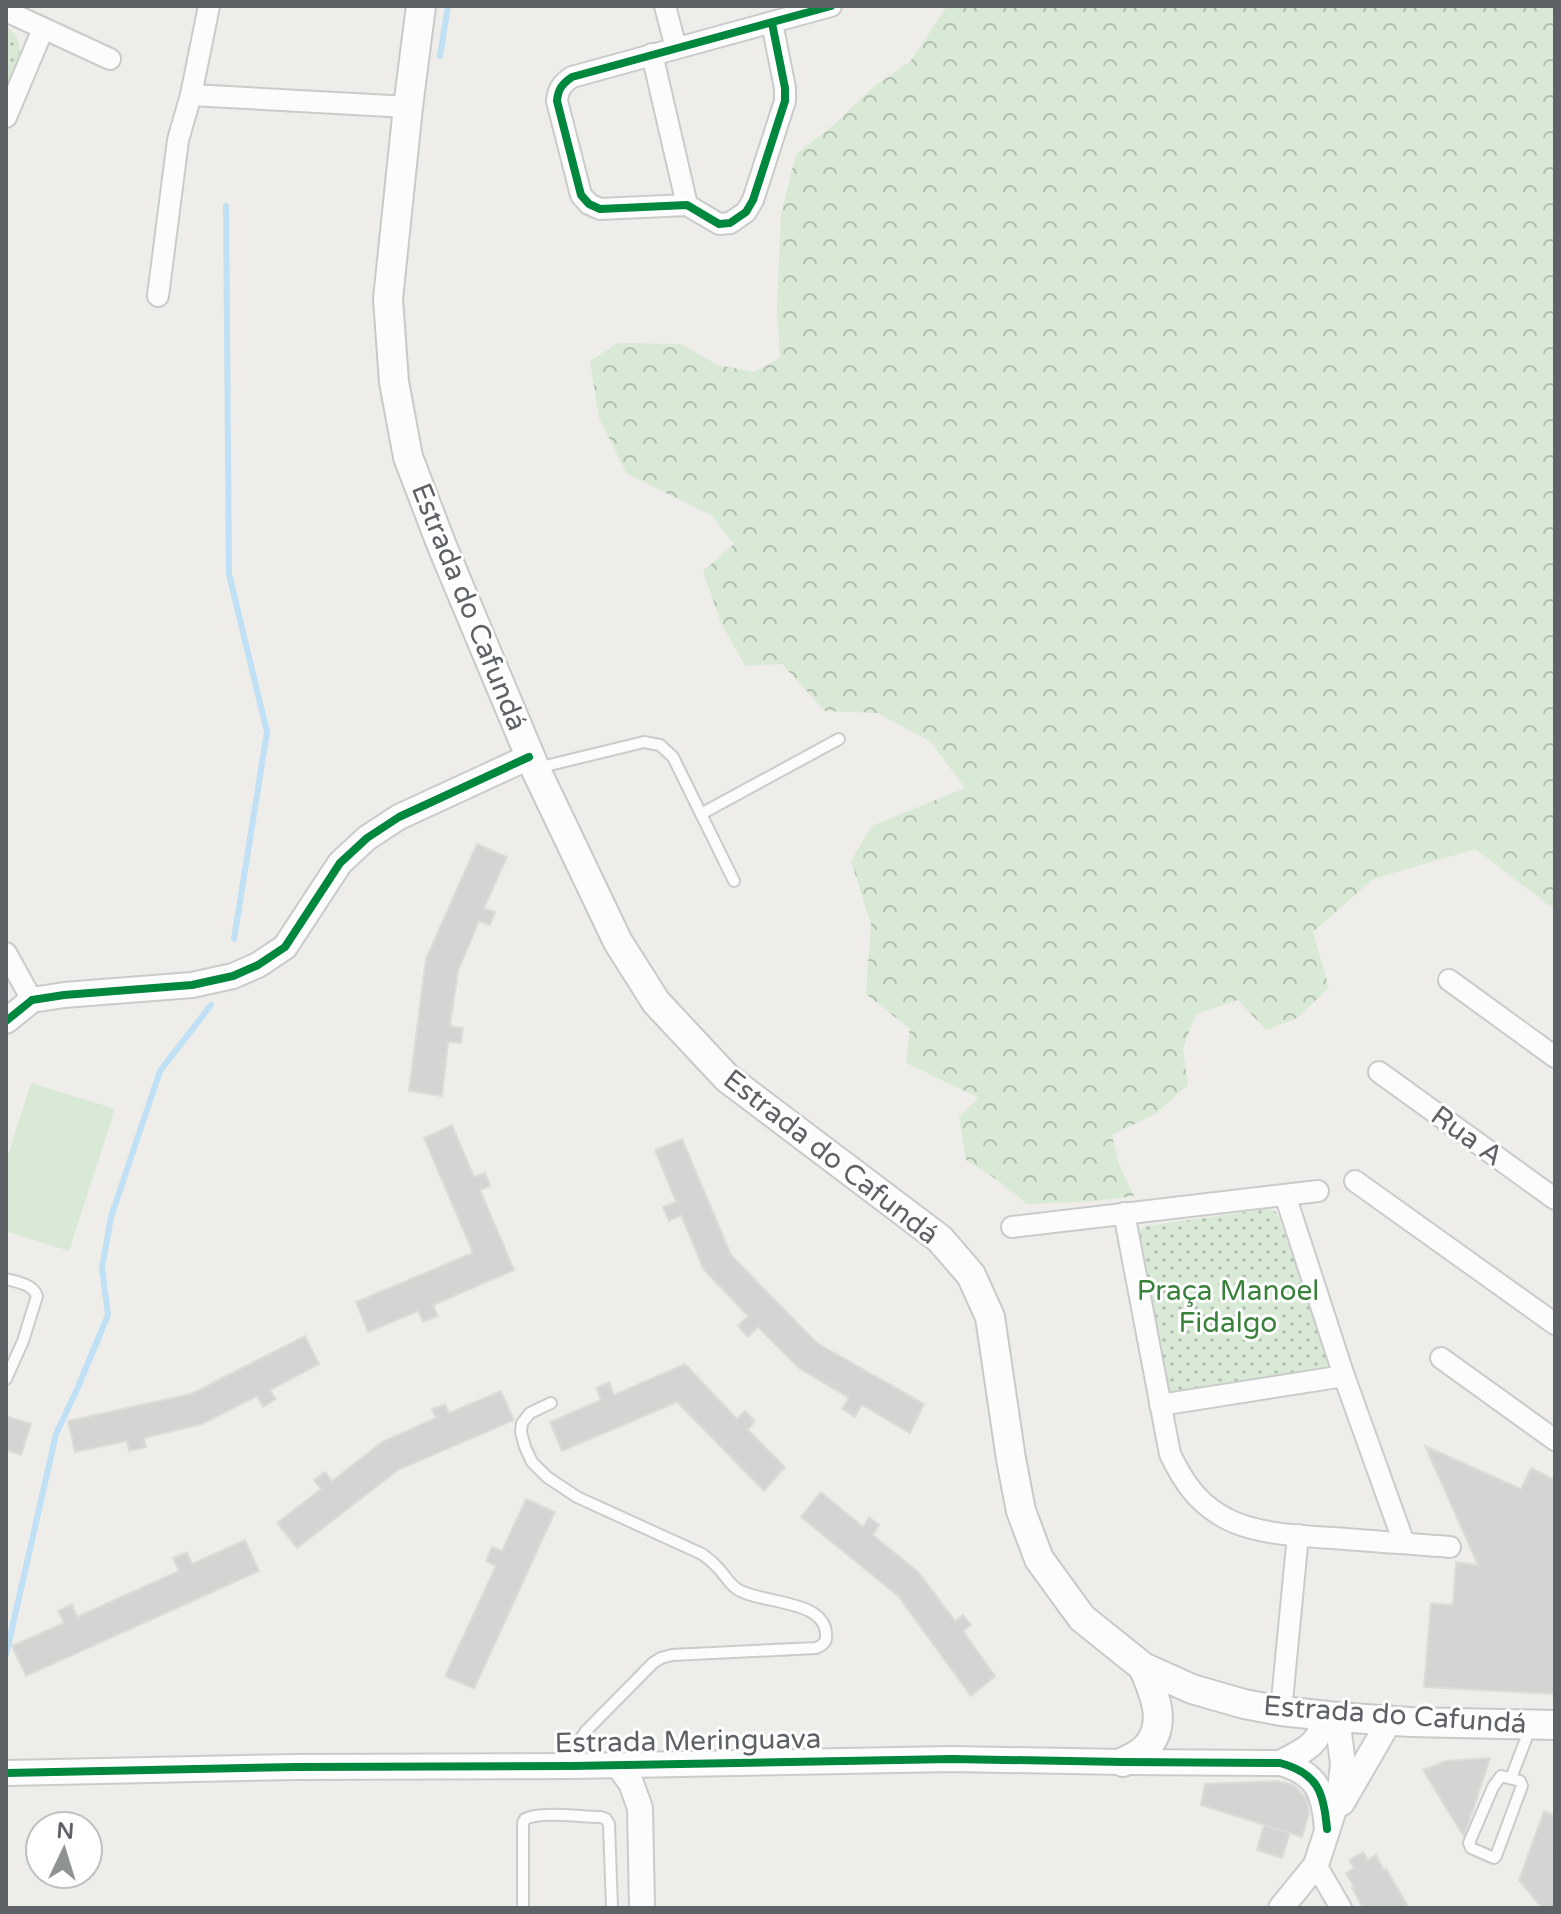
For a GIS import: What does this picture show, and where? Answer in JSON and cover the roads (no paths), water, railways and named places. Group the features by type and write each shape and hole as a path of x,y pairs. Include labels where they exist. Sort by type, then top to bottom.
{"main road":[{"name":"Estrada do Cafundá","path":"421,6 388,299 394,382 408,457 532,763 618,942 656,1002 727,1078 940,1239 971,1275 990,1317 1021,1511 1039,1559 1082,1618 1143,1667 1192,1689 1244,1704 1332,1717 1543,1725"},
{"path":"1123,1762 1143,1751 1153,1739 1158,1720 1157,1699 1143,1667"}],"street":[{"path":"158,296 178,140 191,95 209,6"},
{"path":"665,6 676,48"},
{"path":"772,23 785,101 753,200 746,212 730,223 719,224 687,205 600,209 589,204 581,195 557,101 562,84 572,77 831,6"},
{"path":"6,11 110,59"},
{"path":"6,117 43,29"},
{"path":"652,54 687,205"},
{"path":"191,95 408,107"},
{"path":"6,1021 32,1000 192,985 233,976 258,965 285,947 340,863 367,838 399,817 532,763"},
{"path":"6,953 32,1000"},
{"path":"1449,980 1555,1057"},
{"name":"Rua A","path":"1379,1072 1555,1199"},
{"path":"1355,1181 1555,1324"},
{"path":"1012,1227 1318,1191"},
{"path":"1285,1195 1344,1376 1404,1543"},
{"path":"1124,1213 1170,1454 1181,1477 1201,1501 1222,1516 1248,1527 1298,1535 1450,1547"},
{"path":"1441,1358 1555,1440"},
{"path":"1160,1405 1344,1376"},
{"path":"1281,1711 1298,1535"},
{"path":"1280,1763 1309,1748 1332,1717"},
{"path":"1281,1908 1316,1865 1340,1791 1343,1764 1332,1717"},
{"path":"1327,1829 1390,1720"},
{"name":"Estrada Meringuava","path":"6,1773 952,1759 1280,1763"},
{"path":"1280,1763 1298,1768 1319,1790 1326,1808 1327,1829"},
{"path":"640,1808 652,1782 667,1764"},
{"path":"618,1765 631,1783 640,1808 642,1908"},
{"path":"1316,1865 1341,1908"}],"lane":[{"path":"701,814 839,739"},
{"path":"532,763 644,742 660,745 673,757 734,881"},
{"path":"6,1279 30,1287 37,1296 23,1341 6,1379"},
{"path":"551,1403 530,1413 522,1423 521,1432 532,1462 547,1477 577,1497 702,1554 739,1590 808,1610 824,1624 826,1634 823,1645 816,1648 661,1658 586,1731 578,1743 571,1766"},
{"path":"1511,1778 1543,1725"},
{"path":"1499,1778 1511,1778 1520,1781 1522,1786 1494,1858 1471,1848 1469,1843 1499,1778"},
{"path":"523,1908 523,1823 528,1817 564,1816 601,1817 609,1824 612,1908"}],"waterway":[{"path":"440,56 448,6"},
{"path":"226,206 229,574 267,732 234,939"},
{"path":"6,1655 56,1434 108,1315 102,1268 111,1217 160,1071 211,1005"}],"park label":[{"name":"Praça Manoel Fidalgo","path":"1228,1307"}]}
